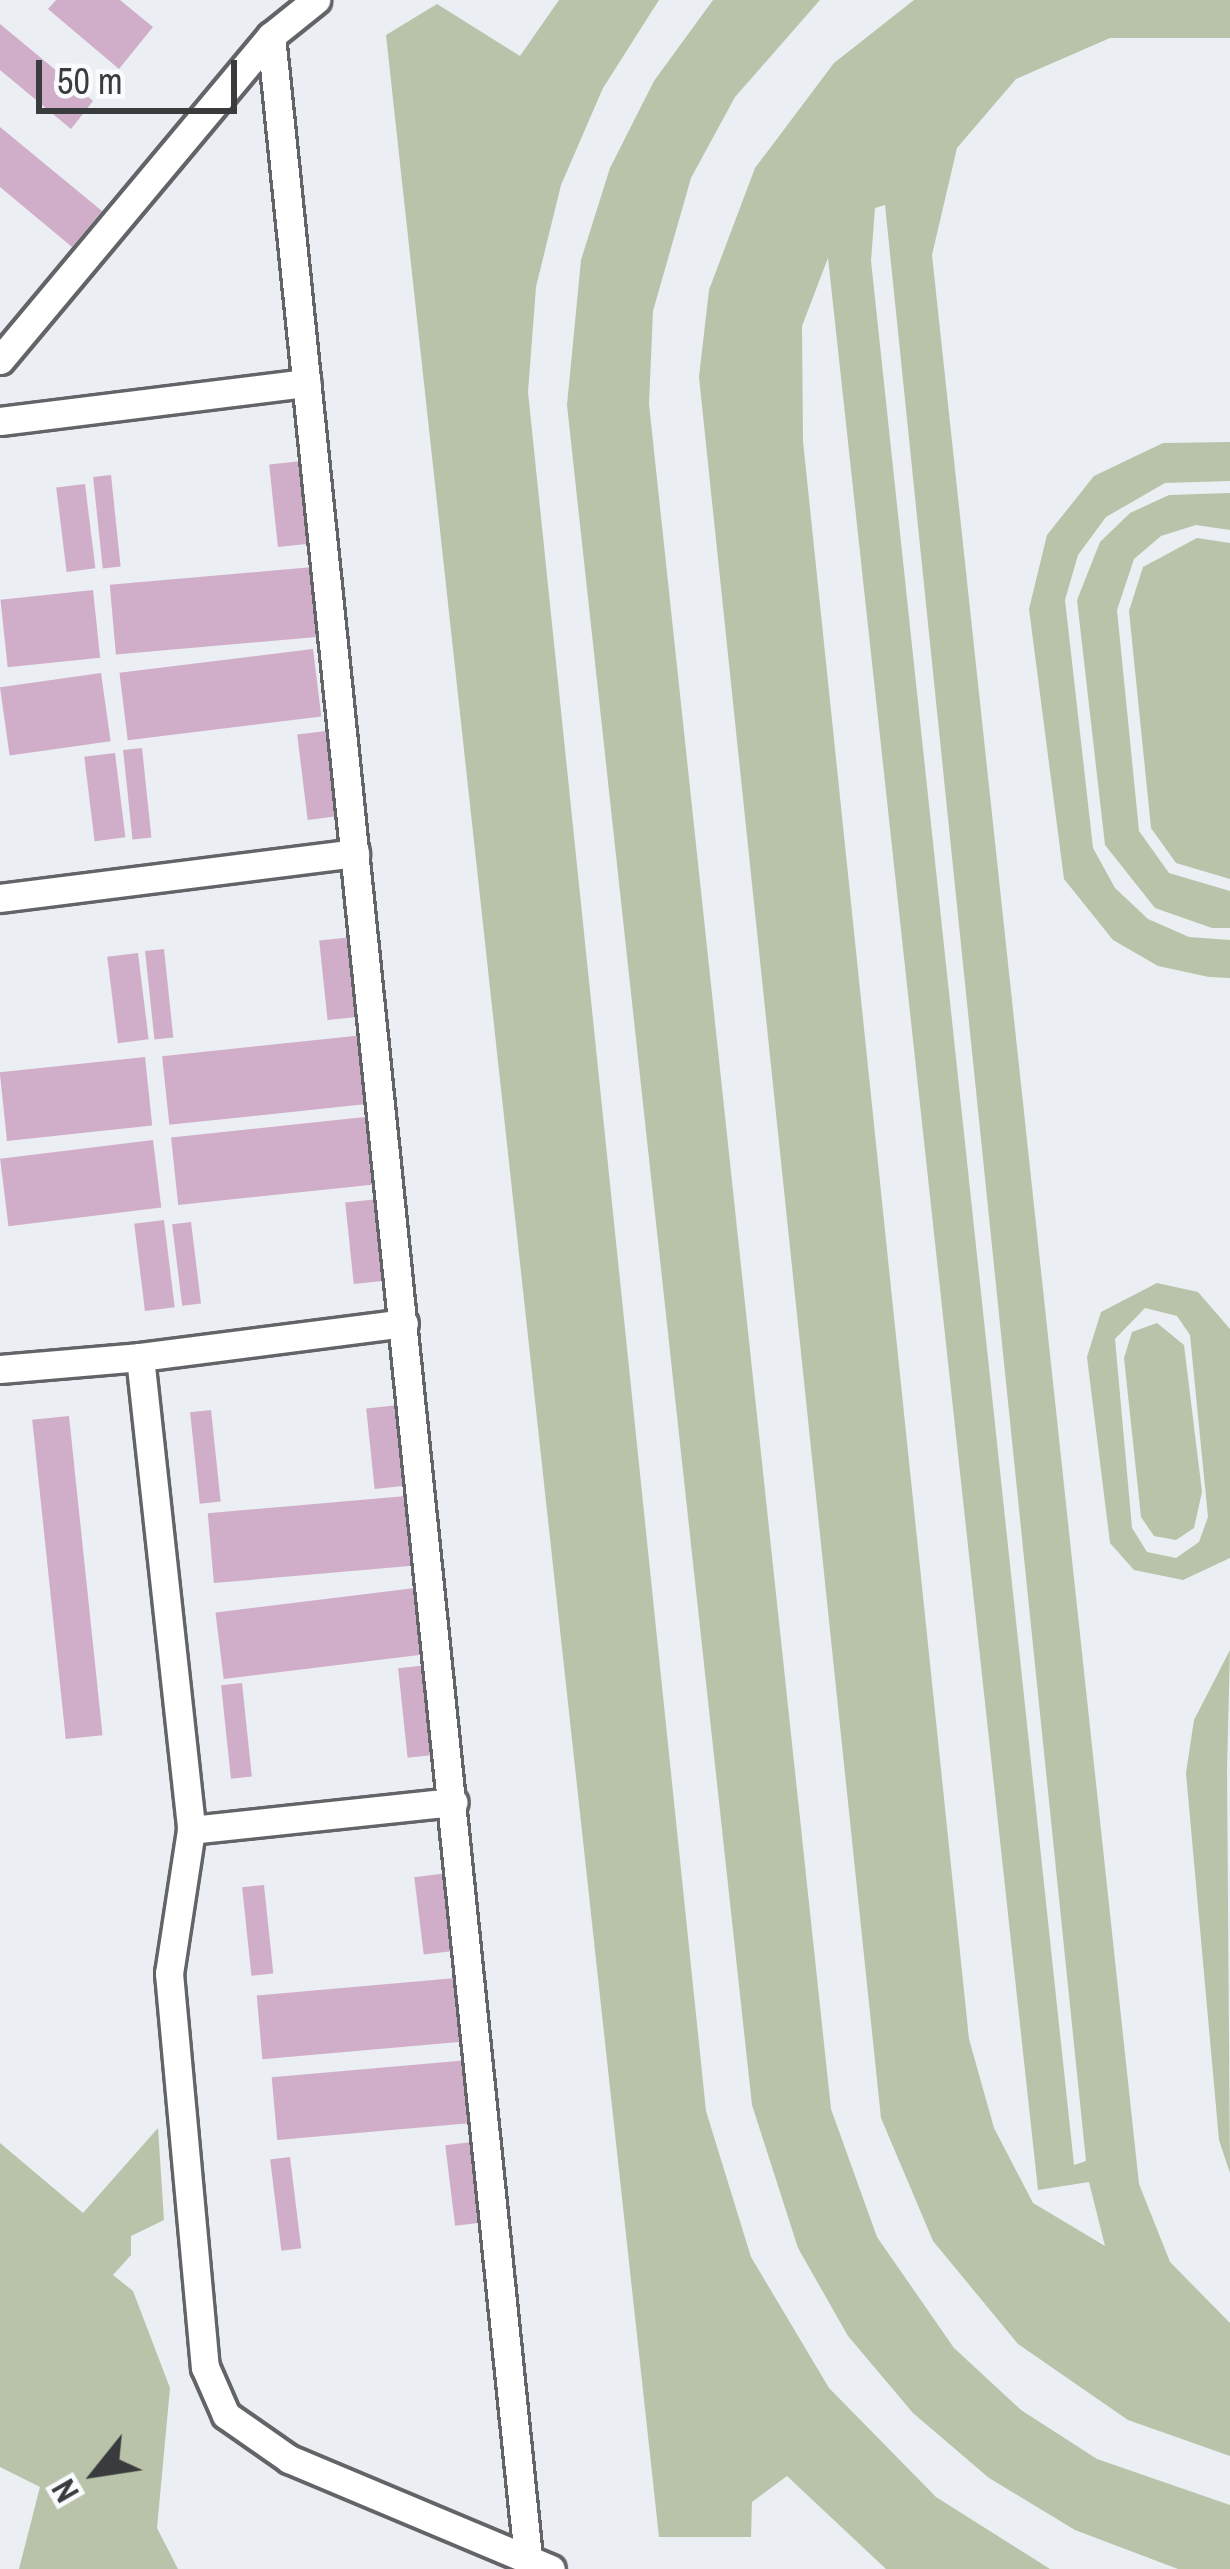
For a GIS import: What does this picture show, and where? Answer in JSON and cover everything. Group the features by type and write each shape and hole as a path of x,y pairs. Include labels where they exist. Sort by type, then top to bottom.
{"lane":[{"path":"0,360 271,36 316,0"},
{"path":"140,1357 191,1829 169,1973 205,2367 226,2415 289,2459 540,2564 454,1802 271,36"},
{"path":"0,422 307,383"},
{"path":"0,898 356,853"},
{"path":"0,1369 404,1324"},
{"path":"191,1829 454,1802"}],"green space":[{"path":"559,0 659,0 603,88 561,185 536,287 528,392 706,2111 751,2257 829,2388 936,2497 1050,2569 886,2569 787,2476 752,2502 751,2537 659,2537 386,35 437,4 520,56"},
{"path":"713,0 820,0 735,97 691,178 653,311 649,404 831,2109 877,2237 954,2348 1021,2410 1097,2459 1230,2505 1230,2569 1178,2569 1075,2530 989,2478 913,2413 848,2336 798,2248 752,2105 567,405 581,260 610,168 654,81"},
{"path":"914,0 1230,0 1230,38 1110,38 1016,79 957,148 932,255 1139,2184 1170,2262 1230,2323 1230,2456 1128,2420 1018,2344 933,2241 881,2118 699,377 709,290 755,168 834,63","holes":["885,205 1086,2161 1074,2165 871,261 875,208","828,258 1038,2190 1089,2182 1105,2246 1033,2203 994,2128 969,2039 803,441 802,326"]},
{"path":"1230,442 1230,481 1165,483 1106,517 1078,555 1065,600 1093,848 1115,888 1148,919 1189,937 1230,940 1230,978 1158,966 1113,940 1064,879 1029,609 1047,535 1094,476 1163,443"},
{"path":"1230,493 1230,530 1196,525 1161,536 1134,559 1117,610 1139,831 1169,873 1230,891 1230,928 1212,928 1155,908 1105,845 1077,600 1100,542 1130,513 1169,495"},
{"path":"1197,538 1230,543 1230,879 1176,863 1151,828 1129,611 1143,567"},
{"path":"1157,1283 1198,1292 1230,1329 1230,1558 1183,1580 1134,1570 1110,1543 1087,1357 1101,1312","holes":["1145,1308 1177,1316 1190,1335 1208,1517 1199,1542 1176,1558 1147,1552 1132,1528 1115,1339"]},
{"path":"1157,1323 1184,1345 1202,1492 1194,1528 1176,1540 1154,1536 1141,1517 1124,1358 1132,1332"},
{"path":"1230,1650 1230,2173 1219,2140 1186,1773 1194,1720"},
{"path":"158,2128 164,2220 131,2236 131,2255 113,2275 133,2291 170,2388 157,2528 178,2569 19,2569 40,2487 0,2467 0,2143 83,2213"}],"building":[{"path":"56,0 120,0 153,27 119,69 48,9"},
{"path":"0,24 93,101 71,129 0,70"},
{"path":"0,127 102,211 72,247 0,187"},
{"path":"302,461 311,544 278,547 269,464"},
{"path":"111,475 121,566 103,568 93,477"},
{"path":"85,484 95,568 67,572 56,488"},
{"path":"313,567 319,637 116,655 110,585"},
{"path":"93,590 100,658 8,667 1,600"},
{"path":"313,649 321,716 128,740 119,673"},
{"path":"101,673 111,741 10,756 0,687"},
{"path":"326,731 336,816 308,820 297,735"},
{"path":"142,748 151,838 133,839 123,750"},
{"path":"115,753 125,837 95,841 84,757"},
{"path":"353,937 361,1017 328,1020 319,941"},
{"path":"164,949 173,1038 154,1039 145,951"},
{"path":"138,953 149,1039 118,1043 107,957"},
{"path":"364,1035 371,1104 169,1125 162,1056"},
{"path":"145,1057 152,1126 7,1141 0,1072"},
{"path":"365,1117 372,1185 178,1205 171,1137"},
{"path":"153,1140 161,1207 8,1226 0,1159"},
{"path":"379,1199 388,1281 354,1284 345,1203"},
{"path":"164,1220 175,1307 145,1311 134,1224"},
{"path":"191,1222 201,1303 182,1306 172,1224"},
{"path":"399,1405 407,1486 375,1489 366,1408"},
{"path":"211,1410 221,1501 200,1504 190,1412"},
{"path":"69,1416 103,1735 66,1739 32,1420"},
{"path":"406,1496 412,1566 214,1583 208,1513"},
{"path":"415,1588 423,1655 224,1679 215,1612"},
{"path":"428,1665 437,1755 408,1758 398,1668"},
{"path":"242,1683 252,1776 231,1779 221,1685"},
{"path":"448,1873 458,1950 424,1955 414,1877"},
{"path":"264,1885 273,1974 251,1976 242,1887"},
{"path":"456,1978 462,2042 262,2059 257,1995"},
{"path":"469,2060 474,2123 277,2140 272,2077"},
{"path":"480,2141 490,2221 455,2226 445,2145"},
{"path":"290,2157 301,2248 281,2251 270,2159"}]}
